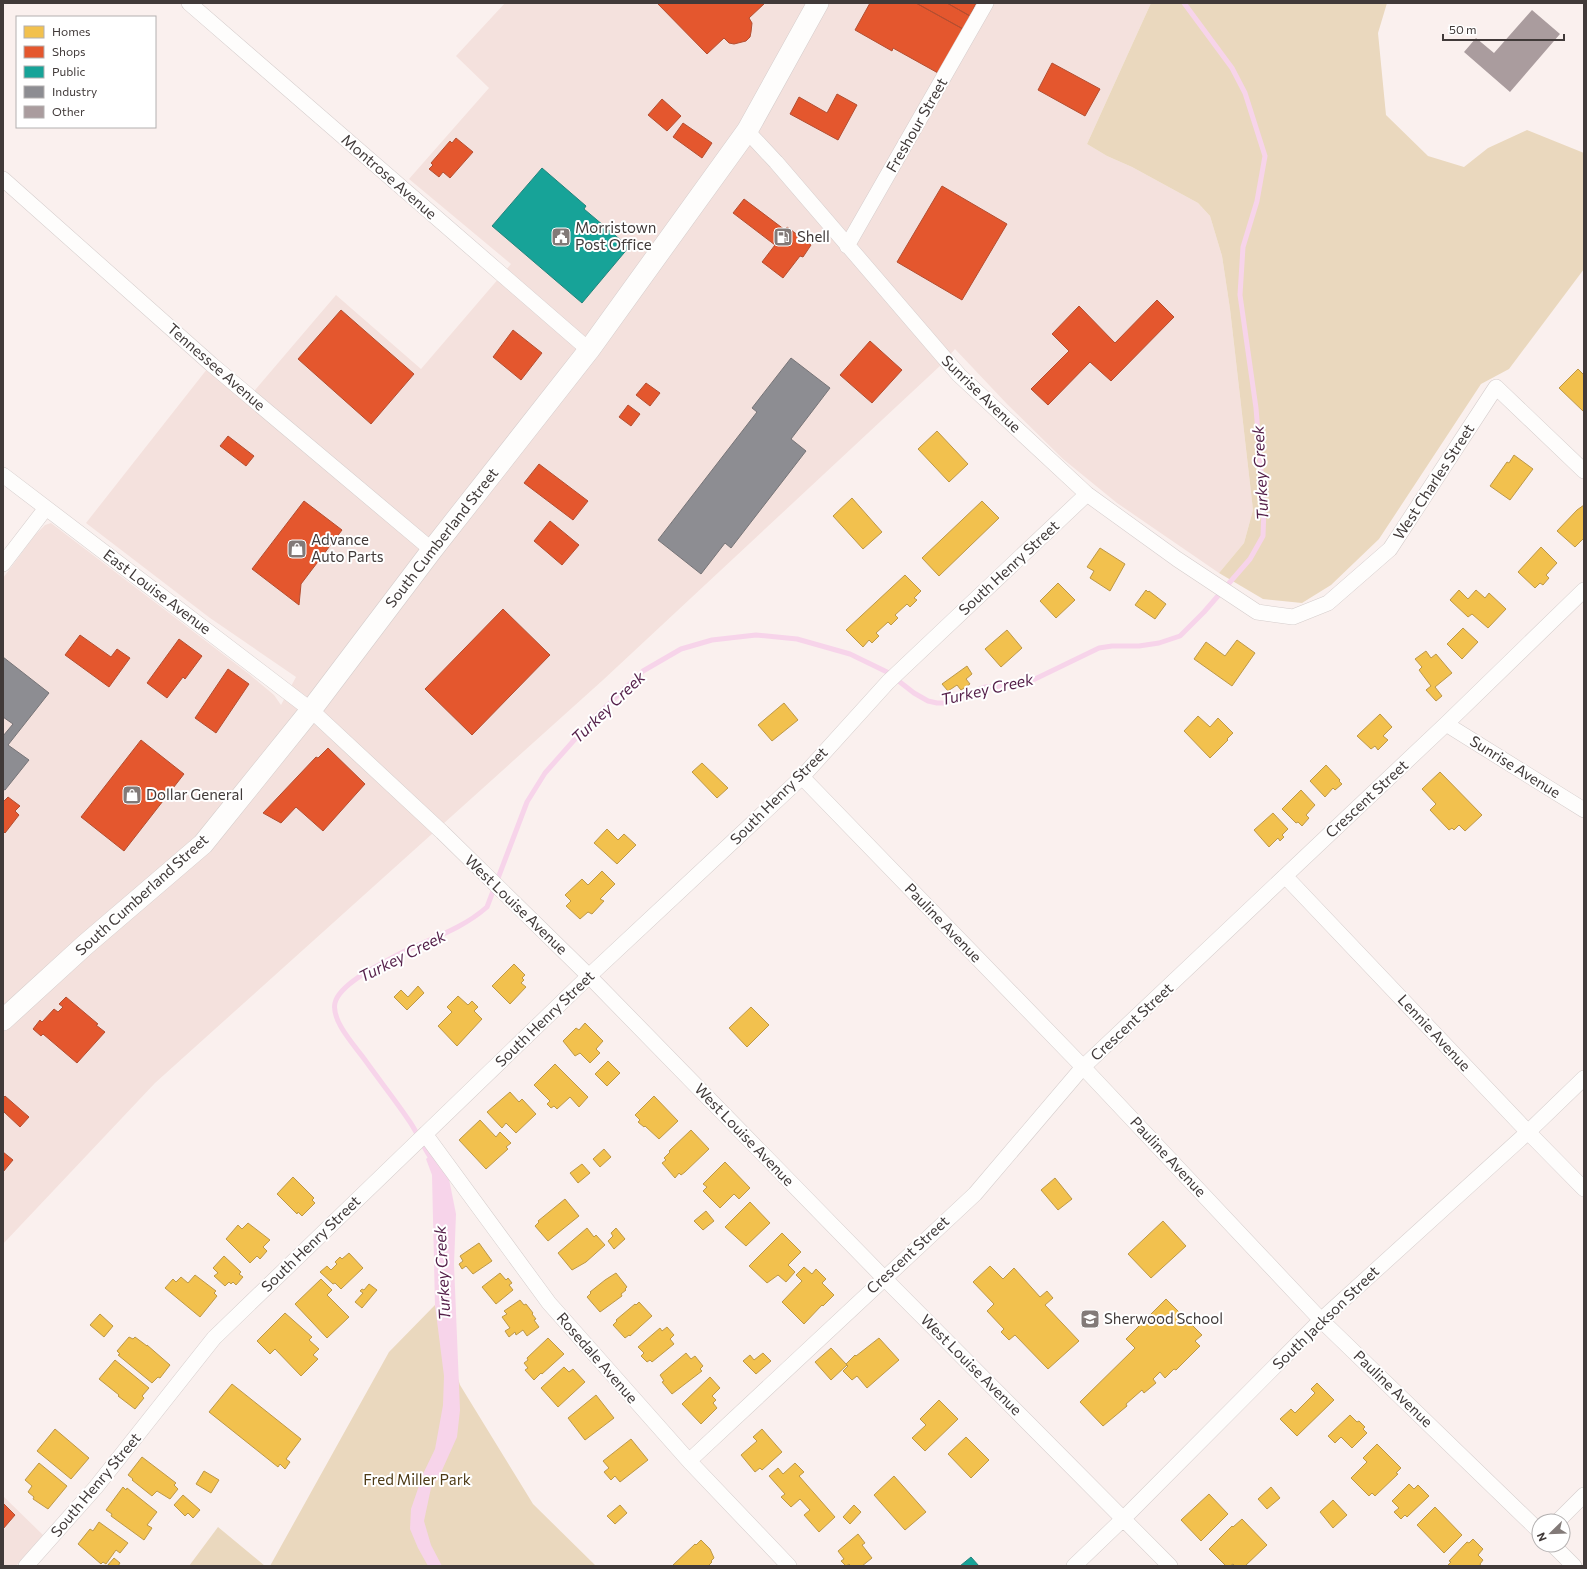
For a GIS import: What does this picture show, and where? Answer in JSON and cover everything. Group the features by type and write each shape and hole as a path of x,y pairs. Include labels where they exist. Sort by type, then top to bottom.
{"main road":[{"name":"South Cumberland Street","path":"3,1020 85,945 203,844 311,710 432,550 589,350 747,131 816,4"}],"street":[{"name":"Montrose Avenue","path":"189,3 589,350"},
{"name":"Freshour Street","path":"847,246 986,3"},
{"name":"Sunrise Avenue","path":"747,131 776,162 958,375 1087,494 1177,559 1257,612"},
{"name":"Tennessee Avenue","path":"3,179 211,364 432,550"},
{"name":"West Charles Street","path":"1257,612 1294,617 1328,603 1390,549 1496,387 1584,472"},
{"name":"East Louise Avenue","path":"3,475 311,710"},
{"name":"South Henry Street","path":"26,1566 96,1488 214,1338 589,976 802,777 888,682 1087,494"},
{"path":"3,564 46,508"},
{"name":"Crescent Street","path":"689,1461 975,1194 1084,1067 1446,724 1584,590"},
{"name":"West Louise Avenue","path":"311,710 442,832 589,976 884,1278 1170,1566"},
{"name":"Sunrise Avenue","path":"1446,724 1584,810"},
{"name":"Pauline Avenue","path":"802,777 1084,1067 1321,1320 1531,1523"},
{"name":"Lennie Avenue","path":"1285,876 1584,1189"},
{"name":"South Jackson Street","path":"1074,1566 1124,1518 1321,1320 1528,1132 1584,1078"},
{"name":"Rosedale Avenue","path":"425,1134 550,1303 689,1461 789,1566"},
{"path":"1566,1513 1584,1495"},
{"path":"1561,1553 1574,1566"}],"shaded area":[{"path":"505,3 1151,3 1087,144 1107,156 1132,167 1198,203 1210,216 1222,256 1230,309 1253,510 1244,543 1219,573 1117,503 1063,459 1007,404 955,349 941,365 603,680 155,1083 3,1244 3,578 35,535 45,525 51,523 249,674 274,695 281,705 296,677 210,618 86,523 211,364 250,396 336,295 421,369 511,264 409,179 489,88 456,56"},
{"path":"3,1496 43,1535 16,1566 3,1566"}],"green space":[{"path":"1151,3 1387,3 1378,33 1386,115 1428,156 1464,167 1488,148 1527,130 1584,153 1584,269 1509,369 1481,384 1379,539 1331,585 1302,603 1263,599 1219,573 1244,543 1253,510 1230,309 1222,256 1210,216 1198,203 1132,167 1107,156 1087,144"},
{"name":"Fred Miller Park","path":"435,1305 460,1385 533,1504 596,1566 270,1566 389,1352"},
{"path":"218,1527 265,1566 189,1566"}],"water":[{"name":"Turkey Creek","path":"433,1153 448,1174 456,1214 454,1264 460,1410 457,1437 439,1477 431,1488 424,1521 431,1545 442,1566 428,1566 410,1529 411,1509 423,1474 435,1449 443,1405 444,1376 435,1305 432,1175 426,1159"}],"building: Homes":[{"path":"1578,369 1584,375 1584,412 1559,388"},
{"path":"937,431 968,464 949,482 918,449"},
{"path":"1514,455 1533,469 1510,500 1490,486 1507,462 1509,463"},
{"path":"852,498 882,532 863,549 833,516"},
{"path":"982,501 999,518 939,576 922,558"},
{"path":"1584,505 1584,540 1583,539 1575,547 1557,531 1577,510"},
{"path":"1541,547 1557,563 1546,575 1549,578 1543,585 1540,583 1535,588 1518,572"},
{"path":"1100,548 1125,564 1110,591 1090,578 1094,571 1087,567"},
{"path":"905,575 921,591 914,598 917,600 910,607 907,604 895,615 898,618 891,625 888,622 876,633 879,636 872,643 869,640 863,647 846,630"},
{"path":"1058,583 1075,600 1056,618 1040,601"},
{"path":"1146,590 1166,604 1155,619 1135,605"},
{"path":"1459,590 1468,599 1476,590 1485,598 1489,593 1506,609 1488,628 1472,614 1468,617 1450,600"},
{"path":"1463,628 1478,642 1462,659 1447,644"},
{"path":"1007,630 1022,648 1001,667 985,649"},
{"path":"1237,640 1255,653 1232,686 1194,659 1206,642 1225,656"},
{"path":"1426,651 1431,658 1436,654 1452,673 1435,687 1442,696 1436,701 1426,690 1431,686 1419,670 1422,667 1415,659"},
{"path":"967,666 972,674 966,679 970,684 961,690 957,685 948,691 942,684"},
{"path":"784,703 798,720 772,741 758,725"},
{"path":"1380,714 1392,727 1383,736 1388,740 1378,750 1375,746 1371,749 1357,736"},
{"path":"1198,716 1210,727 1218,718 1233,733 1210,758 1184,731"},
{"path":"702,763 728,788 717,798 692,772"},
{"path":"1326,765 1342,784 1335,790 1333,788 1325,797 1310,781"},
{"path":"1440,772 1482,815 1465,831 1459,825 1454,830 1452,828 1449,830 1430,810 1436,804 1422,789"},
{"path":"1301,790 1315,805 1306,815 1309,818 1302,826 1298,822 1296,823 1282,809"},
{"path":"1273,813 1288,829 1282,835 1284,837 1280,841 1278,838 1269,847 1254,830"},
{"path":"607,829 618,840 624,834 636,845 617,864 594,843"},
{"path":"602,871 615,884 600,899 604,901 592,914 588,912 580,919 566,906 571,901 565,895 582,879 588,885"},
{"path":"514,964 525,975 522,978 524,980 521,983 526,987 510,1004 492,986"},
{"path":"418,986 424,993 407,1010 394,997 401,990 408,997"},
{"path":"458,996 468,1005 472,1001 478,1007 474,1011 482,1019 457,1046 438,1026 452,1012 447,1007"},
{"path":"751,1007 769,1025 747,1047 729,1028"},
{"path":"585,1023 603,1041 596,1049 600,1053 590,1063 580,1053 575,1056 563,1041 576,1028 579,1030"},
{"path":"608,1061 620,1073 607,1086 595,1074"},
{"path":"555,1064 588,1097 579,1107 570,1097 557,1109 554,1106 551,1108 547,1104 550,1101 534,1085"},
{"path":"510,1092 519,1102 522,1099 536,1114 516,1133 506,1123 502,1128 487,1112"},
{"path":"654,1096 678,1121 659,1139 645,1126 644,1127 638,1122 640,1120 635,1115"},
{"path":"480,1120 496,1137 500,1132 511,1143 506,1147 508,1149 486,1169 459,1140"},
{"path":"691,1130 709,1149 685,1172 681,1175 679,1173 675,1178 662,1163 666,1160 664,1158 670,1152 669,1151"},
{"path":"604,1149 611,1157 600,1167 593,1159"},
{"path":"725,1162 750,1188 739,1199 734,1194 720,1208 703,1191 707,1187 703,1184"},
{"path":"582,1164 590,1173 578,1183 570,1173"},
{"path":"293,1177 314,1198 312,1200 315,1203 302,1216 298,1212 297,1214 277,1194"},
{"path":"1055,1178 1072,1199 1058,1210 1041,1190"},
{"path":"565,1199 579,1216 548,1241 535,1226 539,1222 538,1221"},
{"path":"750,1202 770,1223 746,1246 725,1227"},
{"path":"706,1211 714,1221 703,1230 694,1221"},
{"path":"1163,1221 1186,1246 1151,1278 1128,1254"},
{"path":"248,1223 270,1240 263,1247 267,1251 260,1259 257,1256 250,1263 226,1239 238,1225 242,1229"},
{"path":"587,1228 594,1237 596,1235 605,1245 586,1262 572,1270 558,1253"},
{"path":"616,1228 625,1239 614,1249 608,1241 613,1236 611,1233"},
{"path":"782,1233 801,1252 788,1265 795,1272 786,1282 778,1275 767,1283 749,1266"},
{"path":"479,1243 492,1261 473,1274 466,1266 462,1269 459,1264 463,1261 460,1256"},
{"path":"349,1253 363,1268 341,1289 320,1272 327,1266 331,1270 337,1264 335,1262 340,1257 342,1259"},
{"path":"224,1256 241,1272 239,1274 243,1277 236,1285 233,1282 231,1284 229,1282 225,1286 214,1276 218,1273 213,1268"},
{"path":"990,1266 1003,1279 1014,1268 1040,1297 1047,1291 1053,1298 1045,1305 1079,1341 1048,1369 1015,1335 1009,1340 1001,1332 1004,1329 987,1311 994,1304 973,1282"},
{"path":"804,1267 812,1274 816,1269 826,1279 822,1283 834,1295 804,1324 782,1302 802,1281 796,1275"},
{"path":"500,1273 506,1280 508,1278 512,1283 509,1285 513,1290 496,1304 482,1287"},
{"path":"616,1273 627,1287 625,1289 626,1290 621,1294 622,1296 600,1312 587,1297 591,1293 590,1292"},
{"path":"195,1275 216,1291 214,1293 217,1296 200,1317 165,1288 173,1279 176,1282 181,1277 188,1283"},
{"path":"321,1279 332,1290 327,1295 349,1317 327,1338 295,1304"},
{"path":"369,1284 377,1290 362,1308 355,1302 363,1293 360,1291 362,1289 364,1290"},
{"path":"1166,1299 1202,1335 1195,1341 1200,1346 1176,1370 1174,1369 1165,1378 1160,1372 1153,1379 1156,1383 1144,1393 1142,1390 1126,1404 1127,1406 1103,1426 1080,1402 1135,1348 1126,1339"},
{"path":"520,1300 524,1305 526,1304 533,1313 532,1314 536,1319 534,1320 539,1327 527,1336 523,1330 516,1335 515,1332 509,1337 505,1331 510,1328 502,1317 507,1314 504,1311"},
{"path":"639,1302 652,1316 630,1336 629,1335 625,1338 613,1325 617,1321 616,1320"},
{"path":"285,1313 312,1337 309,1340 319,1349 313,1355 318,1359 301,1376 275,1349 270,1354 257,1341"},
{"path":"100,1314 113,1326 104,1337 90,1325"},
{"path":"667,1327 674,1335 670,1339 674,1344 652,1362 650,1360 647,1362 641,1356 644,1353 638,1347 660,1328 662,1331"},
{"path":"129,1337 133,1339 135,1337 147,1345 170,1365 160,1378 158,1377 152,1383 118,1355 120,1354 117,1351"},
{"path":"548,1338 564,1354 534,1380 525,1370 528,1368 524,1363 528,1360 527,1358"},
{"path":"879,1338 899,1360 867,1388 857,1376 852,1380 843,1371 848,1366 846,1364 855,1355 856,1356"},
{"path":"831,1348 847,1365 831,1380 815,1362"},
{"path":"686,1353 691,1359 695,1356 703,1366 700,1369 702,1371 672,1394 662,1382 664,1381 660,1375"},
{"path":"763,1353 771,1361 756,1374 743,1361 750,1355 754,1360"},
{"path":"115,1360 149,1388 142,1396 144,1398 135,1409 99,1379"},
{"path":"564,1367 569,1372 573,1369 585,1382 558,1407 541,1388"},
{"path":"710,1377 720,1388 712,1396 716,1400 713,1403 717,1408 701,1424 682,1404"},
{"path":"1317,1383 1334,1400 1297,1436 1280,1419 1291,1409 1295,1413 1315,1393 1311,1389"},
{"path":"232,1384 301,1439 286,1459 290,1462 285,1469 280,1464 278,1467 209,1412"},
{"path":"596,1395 614,1418 585,1440 568,1418"},
{"path":"939,1400 958,1419 925,1451 912,1438 926,1425 920,1419"},
{"path":"1350,1415 1365,1427 1363,1429 1367,1433 1352,1448 1341,1437 1335,1443 1328,1436"},
{"path":"55,1429 89,1458 71,1479 37,1451"},
{"path":"762,1429 782,1452 762,1470 760,1468 755,1472 741,1455 757,1441 753,1437"},
{"path":"966,1437 989,1460 971,1478 948,1454"},
{"path":"631,1439 648,1460 620,1482 615,1476 611,1480 604,1472 609,1468 603,1461"},
{"path":"1377,1444 1401,1468 1396,1473 1398,1474 1375,1496 1372,1493 1369,1496 1351,1478 1367,1462 1363,1458"},
{"path":"142,1457 176,1483 174,1485 178,1489 170,1499 157,1491 152,1496 128,1475"},
{"path":"39,1463 67,1486 48,1509 33,1499 34,1497 28,1492 32,1486 25,1480"},
{"path":"795,1463 804,1472 799,1476 835,1517 819,1532 804,1515 810,1510 800,1499 791,1507 781,1497 785,1494 769,1476 778,1468 783,1474"},
{"path":"204,1471 219,1480 211,1493 196,1484"},
{"path":"894,1476 926,1512 905,1530 874,1495"},
{"path":"1409,1484 1414,1489 1418,1485 1429,1496 1407,1517 1405,1515 1401,1519 1394,1512 1399,1508 1392,1501"},
{"path":"123,1487 126,1490 127,1488 157,1512 147,1525 152,1528 144,1540 111,1516 112,1514 106,1510"},
{"path":"1271,1487 1280,1498 1267,1509 1258,1499"},
{"path":"1209,1494 1228,1514 1201,1541 1181,1520"},
{"path":"183,1495 200,1510 193,1518 188,1513 185,1516 174,1505"},
{"path":"1333,1500 1347,1515 1333,1528 1320,1512"},
{"path":"620,1505 627,1513 615,1524 607,1516"},
{"path":"854,1505 861,1512 850,1524 843,1517"},
{"path":"1435,1507 1462,1535 1444,1553 1417,1525"},
{"path":"1242,1519 1267,1545 1245,1566 1235,1566 1233,1564 1226,1566 1209,1549 1232,1526 1233,1527"},
{"path":"99,1522 128,1543 120,1553 116,1550 106,1564 103,1562 101,1564 78,1544 90,1529 93,1531"},
{"path":"858,1534 865,1543 862,1545 872,1558 862,1566 851,1566 849,1564 846,1566 841,1561 844,1559 838,1551"},
{"path":"1473,1539 1483,1549 1478,1555 1483,1560 1480,1564 1481,1566 1447,1566 1451,1562 1449,1561 1467,1542 1469,1543"},
{"path":"701,1540 710,1549 714,1558 708,1566 672,1566 695,1544 696,1545"},
{"path":"114,1558 120,1563 118,1566 107,1566"}],"building: Shops":[{"path":"657,3 765,3 749,18 752,23 751,32 750,37 746,41 734,44 729,43 724,38 707,54"},
{"path":"870,3 916,3 963,29 938,73 893,48 892,51 855,30"},
{"path":"916,3 947,3 970,16 963,29"},
{"path":"947,3 976,3 970,16"},
{"path":"1052,63 1100,89 1085,116 1038,90"},
{"path":"837,94 857,105 838,140 790,114 799,97 827,113"},
{"path":"662,99 681,116 667,131 648,115"},
{"path":"683,123 712,143 702,158 673,137"},
{"path":"456,138 473,152 450,178 443,172 439,177 429,169 433,165 431,163 450,141 452,143"},
{"path":"942,186 1007,224 962,300 897,262"},
{"name":"Shell","path":"744,199 785,230 787,227 811,245 803,257 800,256 783,278 762,262 775,245 733,213"},
{"path":"1157,300 1174,317 1111,381 1090,362 1048,405 1031,389 1069,351 1052,334 1079,306 1115,343"},
{"path":"341,310 414,374 371,424 298,359"},
{"path":"513,330 542,353 521,380 493,357"},
{"path":"870,341 902,370 872,403 840,375"},
{"path":"646,383 660,393 650,406 636,395"},
{"path":"628,405 640,414 631,426 619,417"},
{"path":"228,436 254,456 246,466 220,446"},
{"path":"539,464 588,501 573,520 524,483"},
{"name":"Advance Auto Parts","path":"304,501 342,530 301,584 299,605 252,569"},
{"path":"550,521 579,545 562,565 534,541"},
{"path":"503,609 550,655 472,735 425,689"},
{"path":"80,635 111,657 117,649 130,658 109,687 65,655"},
{"path":"179,639 202,656 185,679 183,677 167,698 147,683"},
{"path":"228,669 249,684 216,733 195,718"},
{"name":"Dollar General","path":"141,740 184,774 124,851 81,817"},
{"path":"328,748 365,784 323,831 296,807 281,823 263,813 316,757 318,758"},
{"path":"8,797 20,806 15,811 19,815 5,833 3,831 3,802"},
{"path":"66,997 98,1024 96,1025 105,1032 77,1063 43,1034 41,1036 33,1029 40,1020 42,1022 54,1009 58,1012 63,1007 59,1004"},
{"path":"5,1096 29,1117 20,1127 3,1111 3,1098"},
{"path":"3,1152 13,1160 3,1172"},
{"path":"3,1503 15,1515 3,1529"}],"building: Public":[{"name":"Morristown Post Office","path":"542,168 586,206 584,209 629,247 582,303 492,226"},
{"path":"971,1557 979,1566 960,1566"}],"building: Industry":[{"path":"791,358 830,388 791,439 806,451 731,548 725,543 701,574 658,540 757,412 752,408"},
{"path":"3,657 49,693 8,745 29,760 5,790 3,789 3,736 13,724 3,717"}],"building: Other":[{"path":"1532,10 1560,34 1510,92 1464,52 1476,38 1494,53"}],"waterway":[{"name":"Turkey Creek","path":"433,1161 405,1114 340,1025 335,1010 335,1003 338,996 344,989 362,975 399,954 456,928 487,907 527,802 545,773 591,721 643,671 681,649 712,640 756,635 797,639 850,654 887,672 914,693 928,701 945,703 985,687 1003,686 1035,679 1099,648 1112,646 1139,646 1159,643 1180,636 1204,612 1250,559 1263,536 1264,508 1256,408 1240,295 1243,247 1257,201 1265,156 1245,93 1232,68 1184,3"}],"place":[{"name":"Morristown Post Office","path":"561,237"},
{"name":"Shell","path":"783,237"},
{"name":"Advance Auto Parts","path":"297,549"},
{"name":"Dollar General","path":"132,795"},
{"name":"Sherwood School","path":"1090,1319"}]}
